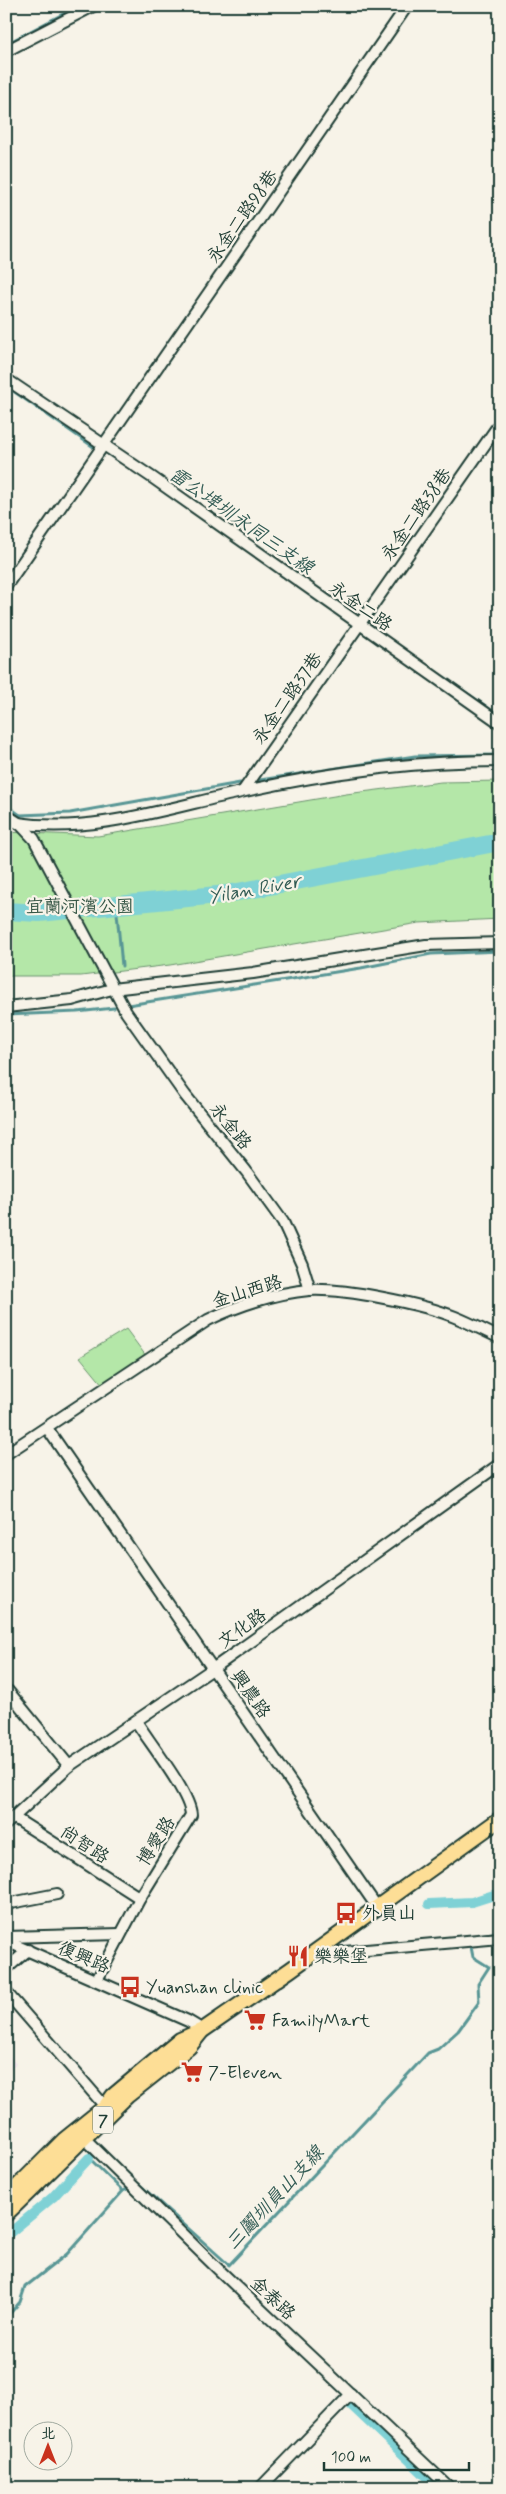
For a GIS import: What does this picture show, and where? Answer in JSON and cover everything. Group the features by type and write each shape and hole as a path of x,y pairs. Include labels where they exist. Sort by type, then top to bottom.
{"main road":[{"name":"7","path":"6,2198 108,2110 113,2096 180,2040 202,2030 310,1956 500,1819"},
{"name":"7","path":"6,2214 80,2134"}],"street":[{"path":"6,51 92,6"},
{"name":"永金二路98巷","path":"6,586 407,6"},
{"name":"永金二路","path":"6,379 104,445 500,723"},
{"name":"永金二路38巷","path":"359,624 500,423"},
{"name":"永金二路37巷","path":"243,791 359,624"},
{"path":"6,821 20,824 74,826 109,822 243,791 394,767 500,761"},
{"name":"永金路","path":"6,815 20,824 34,839 112,989 160,1061 283,1222 302,1264 310,1290"},
{"path":"6,1007 72,1000 112,989 253,973 426,945 500,943"},
{"name":"金山西路","path":"6,1454 208,1320 229,1310 310,1290 353,1293 425,1308 455,1317 500,1338"},
{"name":"興農路","path":"47,1428 377,1906"},
{"name":"文化路","path":"10,1820 69,1766 214,1668 500,1464"},
{"path":"8,1691 69,1766"},
{"name":"博愛路","path":"97,1980 140,1898 191,1815 190,1807 182,1791 136,1721"},
{"name":"尚智路","path":"10,1820 140,1898"},
{"path":"6,1904 56,1894"},
{"path":"6,1937 120,1934"},
{"path":"310,1956 500,1938"},
{"name":"復興路","path":"6,1941 188,2021 202,2030"},
{"path":"6,1969 28,1950"},
{"path":"6,1992 108,2110"},
{"name":"金泰路","path":"80,2134 218,2270 450,2488"},
{"path":"260,2488 351,2394"}],"shaded area":[{"path":"6,2051 16,2064 6,2073"}],"green space":[{"name":"宜蘭河濱公園","path":"500,781 500,919 419,923 170,965 81,976 6,976 6,832 98,836 346,794 441,782"},
{"path":"126,1329 146,1356 103,1385 80,1357"}],"waterway":[{"path":"6,44 78,6"},
{"path":"6,386 95,448"},
{"name":"雷公埤圳永同三支線","path":"445,678 500,716"},
{"path":"260,780 415,756 500,755"},
{"path":"20,815 70,813 240,783"},
{"path":"6,805 20,815"},
{"name":"Yilan River","path":"6,911 39,913 227,894 500,842"},
{"path":"117,913 122,966"},
{"path":"128,1005 361,968 431,954 500,951"},
{"path":"6,1015 77,1012 114,1008"},
{"path":"429,1904 472,1902 500,1893"},
{"name":"三鬮圳員山支線","path":"479,1935 500,1932"},
{"name":"三鬮圳員山支線","path":"6,2318 20,2302 25,2287 67,2254 123,2191 139,2184 229,2265 428,2053 438,2049 458,2031 479,2002 478,1984 489,1967 473,1957 470,1942"},
{"path":"89,2158 123,2191"},
{"path":"6,2236 53,2197 89,2158"},
{"path":"350,2404 439,2488"}],"place":[{"name":"外員山","path":"346,1913"},
{"name":"樂樂堡","path":"298,1956"},
{"name":"Yuanshan clinic","path":"130,1987"},
{"name":"FamilyMart","path":"255,2020"},
{"name":"7-Eleven","path":"192,2072"}]}
